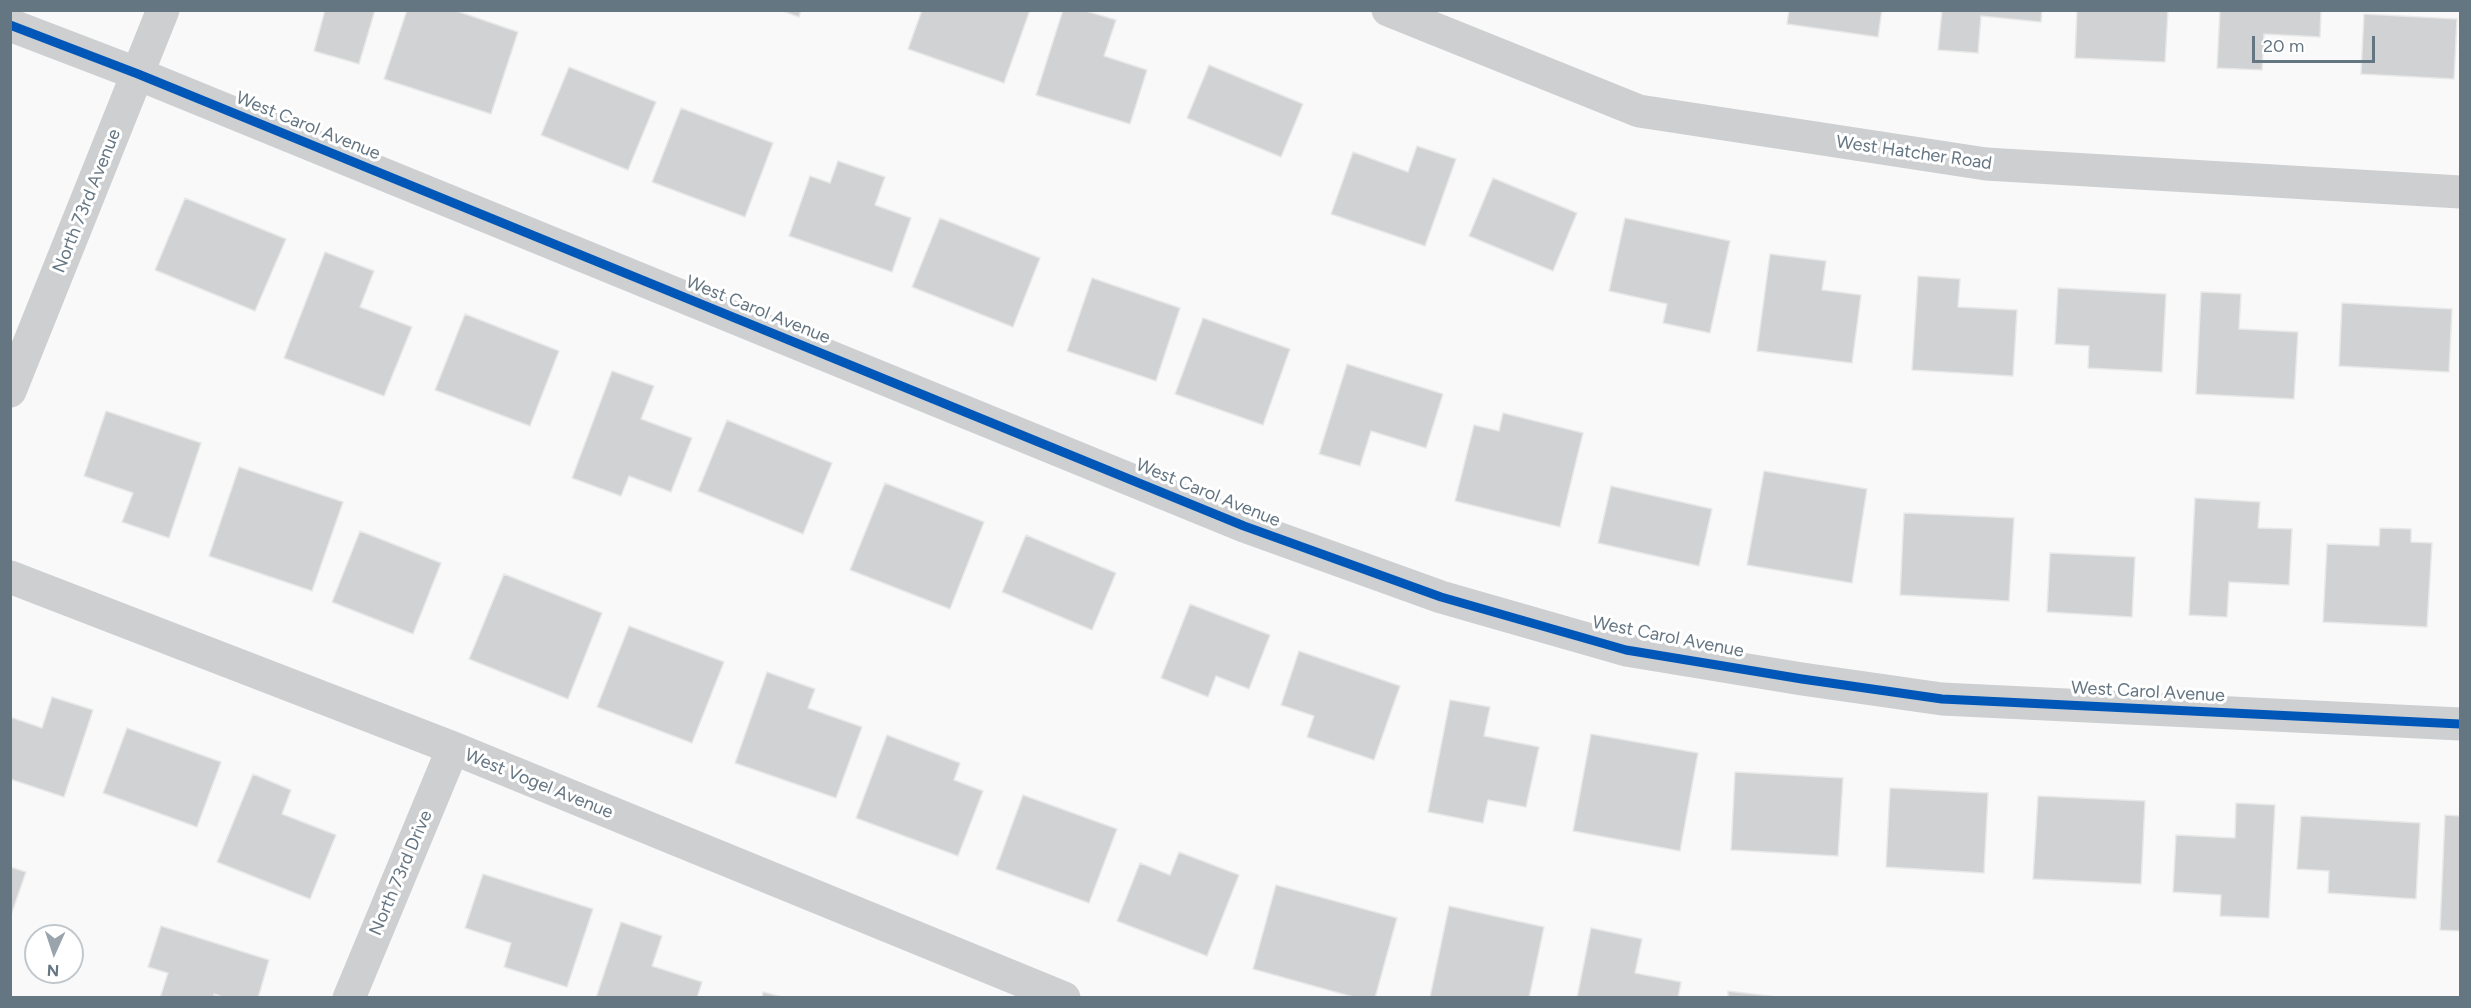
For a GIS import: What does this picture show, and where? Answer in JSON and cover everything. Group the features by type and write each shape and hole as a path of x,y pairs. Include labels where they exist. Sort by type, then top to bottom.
{"street":[{"name":"North 73rd Avenue","path":"10,391 163,10"},
{"name":"West Hatcher Road","path":"1388,10 1639,111 1986,164 2460,192"},
{"name":"West Carol Avenue","path":"10,25 138,74 1244,526 1441,597 1626,650 1942,699 2460,724"},
{"name":"West Vogel Avenue","path":"10,577 453,748 1016,989 1064,998"},
{"name":"North 73rd Drive","path":"349,998 453,748"}],"building":[{"path":"325,10 375,10 359,64 314,51"},
{"path":"407,10 454,10 518,32 491,114 384,79"},
{"path":"780,10 801,10 799,17"},
{"path":"922,10 1030,10 1004,83 908,49"},
{"path":"1063,10 1083,10 1116,20 1104,56 1147,70 1130,124 1036,95"},
{"path":"1789,10 1882,10 1878,37 1787,24"},
{"path":"1942,10 2042,10 2041,22 1981,16 1978,53 1938,50"},
{"path":"2077,10 2168,10 2165,62 2075,58"},
{"path":"2220,10 2321,10 2320,37 2264,34 2262,70 2217,68"},
{"path":"2364,14 2457,19 2454,79 2361,74"},
{"path":"1209,65 1303,104 1281,157 1187,118"},
{"path":"569,67 656,102 628,170 541,135"},
{"path":"681,108 773,143 745,217 652,182"},
{"path":"1417,146 1456,159 1425,246 1331,214 1353,152 1408,172"},
{"path":"838,161 885,177 875,205 911,218 892,272 789,236 810,176 830,183"},
{"path":"1493,178 1577,213 1553,271 1469,236"},
{"path":"185,198 286,239 255,311 155,270"},
{"path":"940,218 1040,258 1013,327 912,287"},
{"path":"1625,218 1730,241 1710,333 1663,323 1667,304 1609,291"},
{"path":"325,252 374,271 360,307 412,327 384,396 284,358"},
{"path":"1770,254 1826,261 1822,290 1861,295 1852,363 1757,351"},
{"path":"1918,276 1960,279 1958,307 2017,310 2013,376 1912,370"},
{"path":"1092,278 1180,308 1156,381 1067,351"},
{"path":"2058,288 2166,294 2162,372 2088,368 2089,346 2055,344"},
{"path":"2201,292 2241,294 2239,329 2298,332 2294,399 2196,394"},
{"path":"2342,303 2452,309 2449,372 2339,366"},
{"path":"465,314 559,351 530,426 435,390"},
{"path":"1203,318 1290,349 1263,425 1175,394"},
{"path":"1347,364 1443,394 1426,448 1371,431 1360,466 1319,454"},
{"path":"612,371 654,386 641,419 692,438 671,492 629,476 621,496 572,478"},
{"path":"106,411 201,443 169,538 122,522 133,493 84,476"},
{"path":"1503,413 1583,433 1560,527 1455,501 1474,425 1499,431"},
{"path":"727,420 832,463 803,534 698,491"},
{"path":"239,467 343,502 312,591 209,556"},
{"path":"1764,471 1867,489 1852,583 1747,565"},
{"path":"885,483 984,522 950,609 850,570"},
{"path":"1611,486 1712,509 1699,566 1598,543"},
{"path":"2195,498 2260,502 2258,528 2292,529 2289,585 2229,582 2227,617 2189,615"},
{"path":"1904,513 2014,518 2009,601 1900,595"},
{"path":"2380,528 2411,529 2411,542 2432,543 2427,627 2323,622 2327,544 2379,546"},
{"path":"360,531 441,563 413,634 332,602"},
{"path":"1026,535 1116,573 1092,630 1002,592"},
{"path":"2050,553 2135,557 2132,617 2047,612"},
{"path":"504,574 602,613 568,699 469,659"},
{"path":"1190,604 1270,635 1249,689 1216,676 1208,697 1161,678"},
{"path":"629,626 724,662 692,743 597,707"},
{"path":"1299,651 1400,686 1374,760 1307,737 1314,716 1281,705"},
{"path":"767,672 815,689 808,708 862,727 836,798 735,763"},
{"path":"52,697 93,710 64,797 10,779 10,717 42,728"},
{"path":"1450,700 1490,707 1484,736 1539,747 1526,807 1488,800 1483,823 1428,812"},
{"path":"127,728 221,762 197,827 103,793"},
{"path":"1591,734 1698,753 1680,851 1573,831"},
{"path":"887,735 960,763 954,780 983,791 958,856 856,818"},
{"path":"1735,772 1843,778 1838,856 1731,850"},
{"path":"253,774 291,790 282,814 336,835 310,899 217,862"},
{"path":"1890,788 1988,793 1984,873 1886,867"},
{"path":"1023,795 1117,829 1089,903 996,869"},
{"path":"2038,796 2145,801 2141,884 2033,879"},
{"path":"2236,803 2275,805 2269,918 2220,916 2221,895 2173,892 2176,835 2235,838"},
{"path":"2445,815 2460,816 2460,931 2440,930"},
{"path":"2301,816 2420,823 2416,899 2328,893 2329,871 2297,869"},
{"path":"1179,852 1239,875 1207,956 1117,921 1140,863 1170,875"},
{"path":"10,867 26,872 10,918"},
{"path":"483,874 593,909 567,987 504,967 511,943 465,928"},
{"path":"1276,885 1397,918 1375,998 1357,998 1253,969"},
{"path":"1449,906 1544,927 1529,998 1430,997"},
{"path":"621,922 662,936 652,966 702,982 697,998 596,998"},
{"path":"161,926 269,960 258,998 225,998 214,994 214,998 160,998 168,973 148,967"},
{"path":"1591,928 1642,939 1635,973 1681,982 1678,998 1577,998"},
{"path":"1728,991 1786,998 1728,998"},
{"path":"763,992 786,998 762,998"}],"cycle path":[{"path":"10,25 138,74 1244,526 1441,597 1626,650 1942,699 2460,724"}]}
